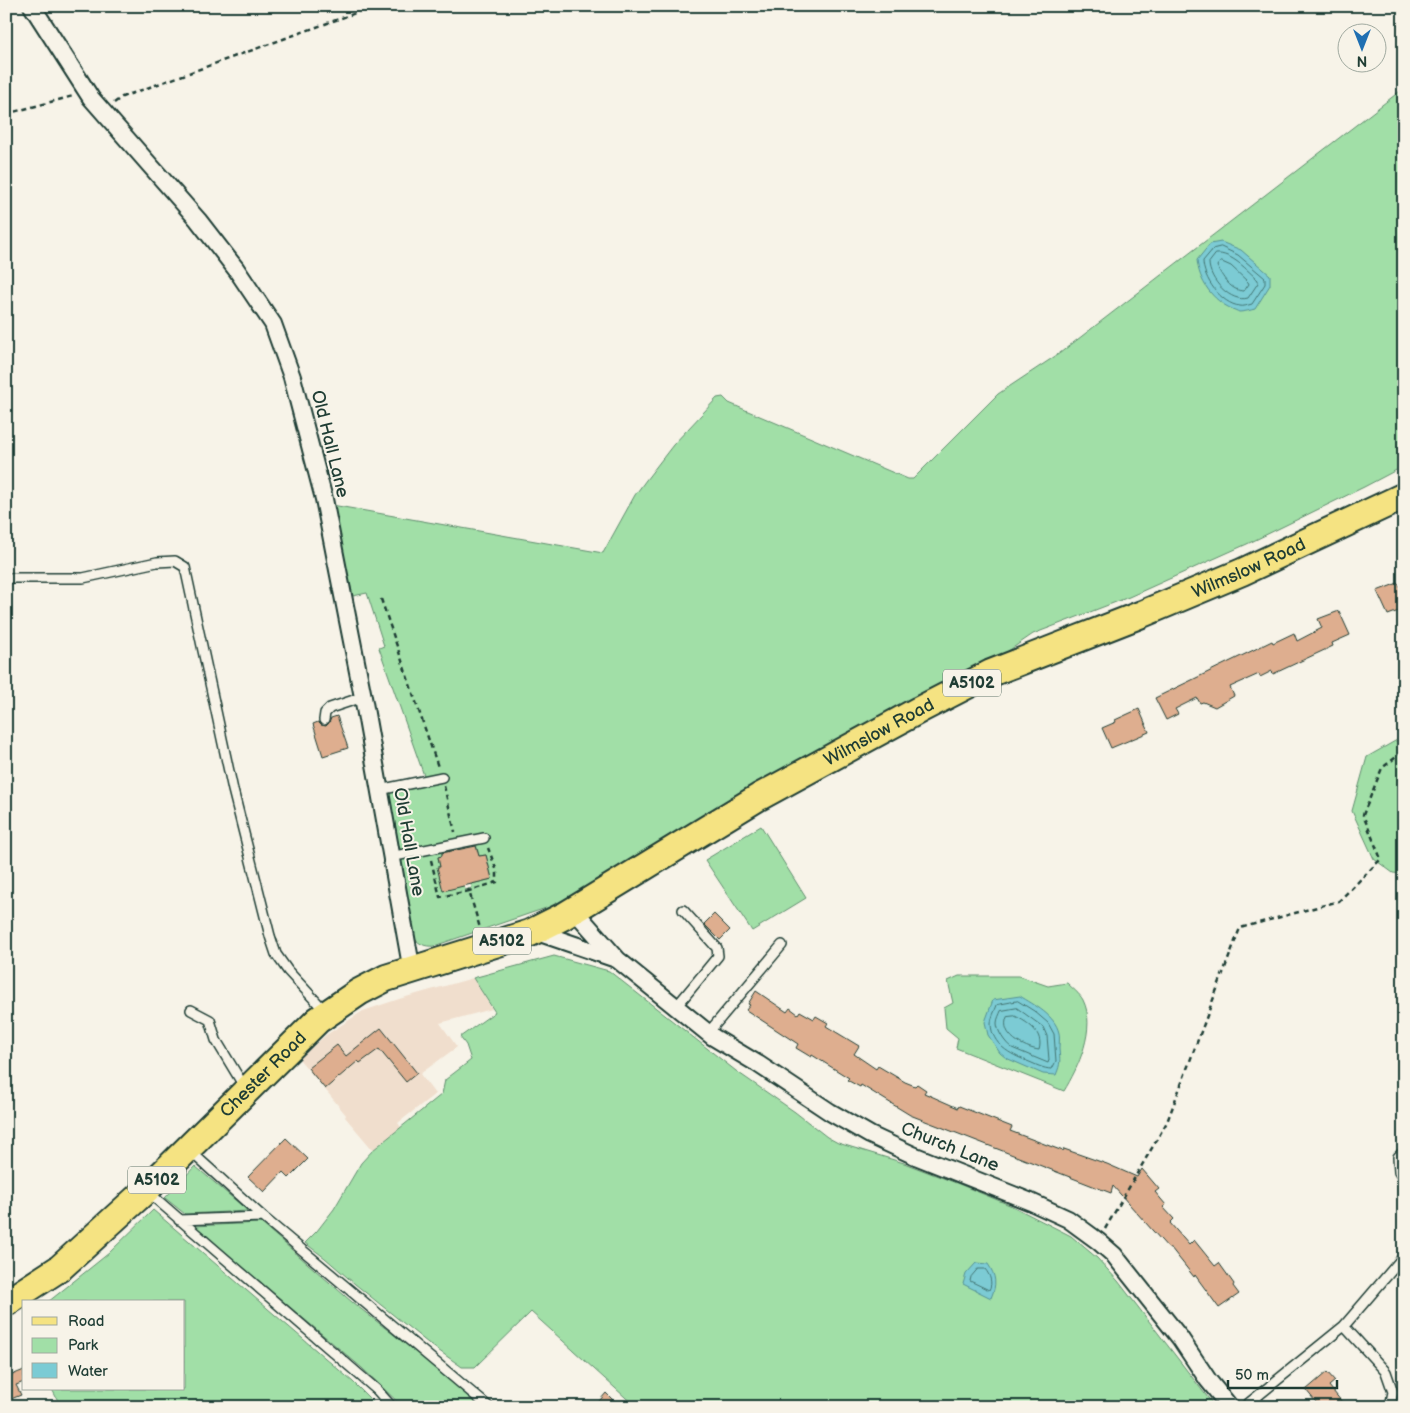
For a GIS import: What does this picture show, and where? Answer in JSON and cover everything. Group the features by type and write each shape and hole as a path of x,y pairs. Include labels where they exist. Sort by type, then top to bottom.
{"main road":[{"name":"Wilmslow Road","path":"569,913 760,797 918,710 991,673 1142,614 1242,572 1404,496"},
{"name":"Chester Road","path":"6,1304 60,1268 146,1190 327,1013 359,992 386,978 534,931 569,913"}],"street":[{"name":"Old Hall Lane","path":"32,6 87,92 198,220 236,269 273,324 292,377 318,474 363,697 390,858 410,960 415,968"},
{"name":"Church Lane","path":"569,913 618,960 708,1033 830,1112 870,1135 913,1155 1031,1202 1068,1219 1098,1241 1114,1255 1180,1338 1208,1380 1230,1407"},
{"name":"Church Lane","path":"534,931 618,960"}],"lane":[{"path":"6,578 83,578 175,560 185,567 233,790 270,936 276,954 288,971 327,1013"},
{"path":"324,720 325,713 330,708 363,697"},
{"path":"379,790 442,777"},
{"path":"390,858 484,838"},
{"path":"676,1007 718,956 717,948 683,910"},
{"path":"708,1033 782,944"},
{"path":"191,1010 210,1020 216,1040 247,1091"},
{"path":"188,1149 263,1217 489,1407"},
{"path":"1404,1151 1398,1157 1399,1172 1404,1180"},
{"path":"146,1190 377,1390 392,1407"},
{"path":"179,1220 263,1217"},
{"path":"1244,1407 1344,1326 1404,1256"},
{"path":"1344,1326 1386,1372 1394,1392 1390,1407"}],"path":[{"path":"103,112 122,97 374,6"},
{"path":"6,114 87,92"},
{"path":"381,598 442,777 458,843"},
{"path":"1098,1241 1167,1122 1240,928 1339,901 1381,859 1363,815 1382,768 1404,751"},
{"path":"428,850 440,897 497,882 497,870 484,838"},
{"path":"468,890 485,946"}],"shaded area":[{"path":"473,978 492,1009 440,1023 457,1047 420,1074 435,1094 398,1123 401,1127 373,1150 299,1059 326,1035 363,1011"}],"green space":[{"path":"1404,88 1404,466 1247,544 1129,597 1033,634 998,658 764,785 549,907 434,946 422,945 413,937 386,793 427,784 379,648 384,646 367,593 353,596 332,505 603,553 635,495 646,480 673,445 717,398 723,397 729,403 908,479 913,479 998,394 1060,353","holes":["476,844 479,856 486,855 492,879 471,884 472,888 465,890 464,886 438,867 440,867 438,857 442,856 442,853"]},
{"path":"1404,736 1404,874 1393,873 1374,859 1352,811 1367,757"},
{"path":"761,826 806,898 752,931 705,860"},
{"path":"554,956 609,971 736,1071 838,1143 904,1163 959,1184 1012,1206 1071,1236 1097,1258 1118,1281 1215,1407 636,1407 531,1312 475,1367 462,1367 428,1343 305,1243 334,1209 361,1163 373,1150 442,1094 445,1080 471,1060 466,1045 460,1037 495,1012 473,978"},
{"path":"959,976 1019,976 1048,986 1067,983 1078,993 1087,1011 1087,1035 1080,1059 1064,1091 956,1048 958,1038 946,1028 944,1008 953,1003 948,981"},
{"path":"195,1166 248,1211 185,1214 165,1198"},
{"path":"153,1210 353,1382 378,1407 61,1407 52,1390 185,1390 185,1300 50,1300 109,1253"},
{"path":"261,1223 352,1302 449,1378 479,1407 403,1407 362,1368 194,1226"}],"water":[{"path":"1221,242 1241,250 1270,275 1270,285 1255,309 1239,312 1225,305 1208,289 1200,275 1197,260 1210,244"},
{"path":"1020,996 1049,1016 1057,1027 1060,1059 1056,1075 1043,1074 1006,1058 1000,1053 988,1035 985,1022 993,1000"},
{"path":"976,1263 988,1264 993,1272 995,1284 991,1298 963,1284 966,1274"}],"building":[{"path":"1398,583 1404,595 1404,609 1388,615 1377,591"},
{"path":"1339,611 1350,635 1332,643 1333,646 1273,674 1272,671 1260,677 1259,674 1230,687 1234,696 1215,707 1203,702 1200,703 1197,698 1175,709 1178,714 1166,720 1155,698 1272,641 1273,643 1294,633 1297,641 1322,628 1318,619"},
{"path":"1139,709 1149,732 1111,748 1102,728"},
{"path":"337,716 348,748 323,756 313,724 318,722 326,726 331,718"},
{"path":"476,846 479,856 486,855 492,879 443,891 437,867 440,867 438,857 442,856 442,853"},
{"path":"714,914 730,930 720,940 704,924"},
{"path":"756,991 787,1012 790,1008 798,1014 800,1011 814,1019 816,1016 828,1023 826,1026 859,1046 854,1054 876,1069 878,1066 905,1082 915,1086 917,1084 926,1090 924,1093 958,1108 959,1106 1012,1127 1010,1131 1063,1151 1064,1149 1107,1164 1137,1177 1142,1169 1159,1189 1155,1192 1166,1205 1163,1207 1174,1219 1170,1223 1189,1245 1194,1240 1215,1266 1219,1263 1239,1294 1219,1308 1195,1275 1194,1277 1171,1248 1169,1249 1113,1186 1111,1193 910,1115 861,1085 860,1087 847,1080 849,1078 812,1055 811,1057 796,1048 798,1044 746,1010"},
{"path":"381,1028 417,1073 406,1082 379,1049 360,1063 358,1061 325,1089 308,1068 337,1045 346,1056"},
{"path":"286,1138 308,1159 289,1178 283,1172 264,1192 248,1177"},
{"path":"6,1363 12,1375 22,1371 22,1383 16,1385 21,1395 6,1401"},
{"path":"1327,1372 1335,1381 1329,1386 1346,1407 1320,1407 1306,1390"},
{"path":"606,1393 620,1407 594,1407"}]}
